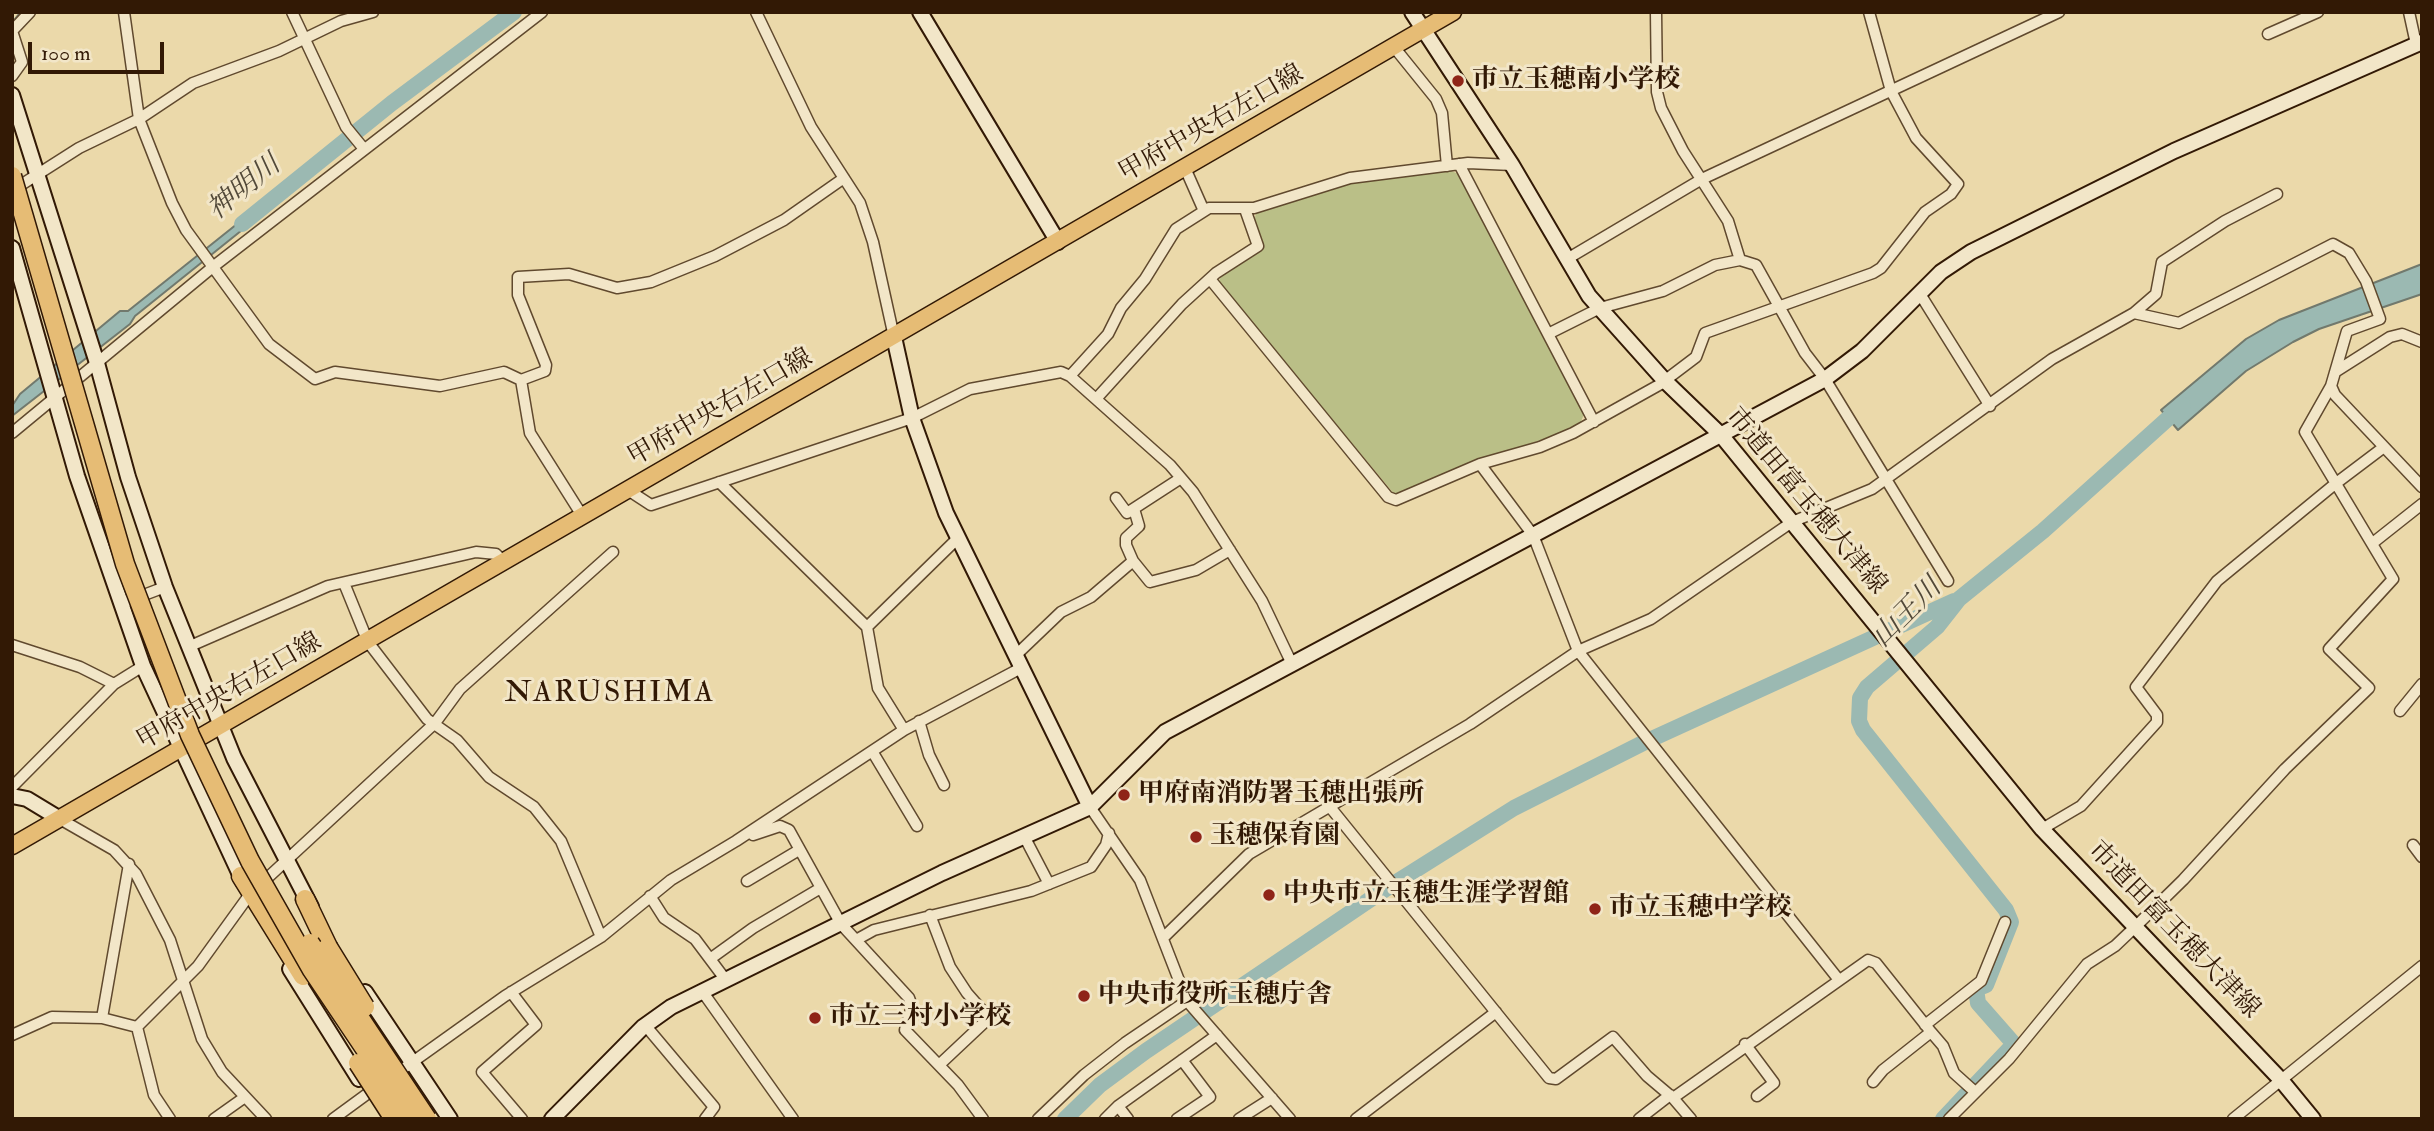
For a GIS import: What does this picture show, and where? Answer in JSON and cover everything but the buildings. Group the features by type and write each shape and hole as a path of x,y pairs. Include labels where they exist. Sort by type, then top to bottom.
{"highway":[{"path":"12,176 108,509 166,675 195,747 250,861 312,970 412,1119"},
{"path":"166,675 300,928 427,1119"},
{"path":"241,876 394,1119"},
{"path":"305,899 328,947 392,1049 441,1119"}],"main road":[{"name":"甲府中央右左口線","path":"12,846 505,564 1453,12"}],"street":[{"path":"12,76 22,62 12,31 30,12"},
{"path":"124,12 139,119 172,203 200,248 269,344 310,378 335,372 440,386 504,372 520,380 545,371 546,365 518,295 518,277 569,274 618,288 651,282 691,267 784,220 844,178"},
{"path":"292,12 347,128 362,147"},
{"path":"12,191 79,148 139,119 193,83 245,65 341,21 373,12"},
{"path":"12,433 96,359 213,265 362,147 542,12"},
{"path":"757,12 811,127 844,178 867,222 912,418 927,465 957,539 1090,807 1140,880 1187,1001 1290,1119"},
{"name":"市道田富玉穂大津線","path":"1412,12 1512,165 1567,259 1600,308 1665,381 1721,435 2042,829 2281,1080 2312,1119"},
{"path":"1656,12 1657,92 1661,108 1673,134 1728,221 1740,260"},
{"path":"1210,279 1388,497 1396,500 1480,464 1541,447 1594,422 1665,381 1696,356 1705,334 1881,268 1925,212 1951,194 1958,184 1916,138 1891,91 1869,12"},
{"path":"1567,259 1702,179 2059,12"},
{"path":"2268,34 2318,12"},
{"path":"552,1119 645,1025 702,991 942,873 1090,807 1165,732 1825,379 1862,351 1954,262 2055,208 2241,120 2419,43 2409,12"},
{"path":"923,13 1058,242"},
{"path":"1394,47 1436,99 1442,113 1447,166"},
{"path":"12,95 96,359 128,477 165,587 221,726 305,899 450,1119"},
{"path":"1459,164 1594,422"},
{"path":"1070,376 1108,334 1121,308 1145,279 1176,229 1209,208 1245,209 1350,178 1459,164 1512,165"},
{"path":"1185,169 1204,211"},
{"path":"1163,938 1249,854 1470,724 1578,651 1651,619 1792,522 1872,489 2052,359 2134,313 2156,294 2162,261 2277,194"},
{"path":"1096,399 1173,314 1210,279 1258,246 1245,209"},
{"path":"1964,1119 1952,1115 2009,1059 2087,964 2115,946 2135,927 2285,769 2369,688 2329,649 2393,579 2374,542 2335,484 2305,432 2331,386 2349,328 2379,319 2366,281 2349,253 2333,244 2179,323 2134,313"},
{"path":"12,248 53,395 120,604 143,666 241,876"},
{"path":"1548,334 1600,308 1663,291 1715,265 1740,260 1756,265 1764,275 1777,305 1948,581"},
{"path":"1920,294 1990,406"},
{"path":"2335,372 2390,337 2402,334 2422,342"},
{"path":"628,491 651,505 912,418 970,389 1061,372 1070,376 1181,478 1262,601 1292,664"},
{"path":"520,380 530,433 583,517"},
{"path":"2331,386 2335,395 2422,487"},
{"path":"2042,829 2081,806 2157,722 2157,715 2136,687 2203,598 2231,568 2384,447"},
{"path":"1480,464 1533,535 1578,651 1754,877 1839,980"},
{"path":"1116,498 1127,513 1181,478"},
{"path":"719,482 867,627 878,688 904,730"},
{"path":"2374,542 2422,504"},
{"path":"1133,509 1139,526 1126,538 1126,545 1133,561 1150,582 1196,570 1230,550"},
{"path":"867,627 957,539"},
{"path":"188,647 328,586 476,552 496,554 505,564"},
{"path":"137,1027 184,981 251,894 435,723 460,690 613,552"},
{"path":"333,1119 511,992 601,937 671,880 736,841 904,730 1018,662 1061,612 1091,597 1133,561"},
{"path":"344,583 368,642 428,719 457,740 489,777 534,807 548,822 571,860 601,937"},
{"path":"120,604 165,587"},
{"path":"12,645 80,667 114,684"},
{"path":"12,787 114,684 143,666"},
{"path":"2400,710 2422,684"},
{"path":"919,721 929,755 944,785"},
{"path":"872,751 917,826"},
{"path":"12,796 27,800 114,850 129,864 170,940 202,1039 222,1072 266,1119"},
{"path":"1329,807 1549,1078 1556,1079 1613,1037 1647,1076 1672,1096 1691,1119"},
{"path":"736,841 780,826 789,830 819,890 841,924 909,998 912,1006 905,1030 939,1065 983,1119"},
{"path":"856,940 874,930 1049,884 1091,867 1106,845 1108,833"},
{"path":"1025,838 1049,884"},
{"path":"2413,845 2422,857"},
{"path":"747,881 799,850"},
{"path":"102,1018 129,864"},
{"path":"710,959 753,928 819,890"},
{"path":"251,894 292,972 387,1119"},
{"path":"650,897 664,918 695,939 725,979"},
{"path":"930,915 950,967 989,1018 939,1065"},
{"path":"1873,1082 1981,981 2005,922"},
{"path":"1639,1119 1868,960 1876,963 1943,1046 1954,1073 1974,1091"},
{"path":"2233,1119 2422,966"},
{"path":"702,991 793,1119"},
{"path":"511,992 536,1025 482,1072 522,1119"},
{"path":"1038,1119 1084,1074 1187,1001"},
{"path":"1356,1119 1496,1012"},
{"path":"12,1035 52,1017 102,1018 137,1027"},
{"path":"645,1025 714,1107 705,1119"},
{"path":"137,1027 154,1095 170,1119"},
{"path":"1105,1119 1118,1105 1217,1035"},
{"path":"1745,1044 1774,1083 1757,1096"},
{"path":"1177,1119 1210,1097 1182,1060"},
{"path":"214,1119 245,1097"},
{"path":"1239,1119 1272,1098"},
{"path":"1118,1105 1128,1119"}],"green space":[{"path":"1451,171 1459,174 1584,414 1580,424 1472,463 1395,495 1219,283 1220,277 1264,248 1254,220 1257,211 1347,184"}],"water":[{"path":"257,208 262,214 135,316 130,324 12,416 12,406 20,394 120,311 128,311"},
{"path":"2422,264 2422,294 2319,329 2293,342 2246,371 2178,430 2161,410 2246,339 2279,320"}],"waterway":[{"path":"12,23 21,12"},
{"name":"神明川","path":"242,224 392,103 514,12"},
{"name":"山王川","path":"1943,1119 2014,1044 1978,1003 1976,989 1986,985 2011,922 2006,910 1863,730 1859,721 1860,698 1867,687 1937,627 1959,599 2043,531 2183,405"},
{"path":"1065,1119 1100,1085 1146,1051 1387,888 1514,808 1645,742 1954,601"}],"place":[{"name":"市立玉穂南小学校","path":"1458,81"},
{"name":"甲府南消防署玉穂出張所","path":"1124,795"},
{"name":"玉穂保育園","path":"1196,837"},
{"name":"中央市立玉穂生涯学習館","path":"1269,895"},
{"name":"市立玉穂中学校","path":"1595,909"},
{"name":"中央市役所玉穂庁舎","path":"1084,996"},
{"name":"市立三村小学校","path":"815,1018"}],"district":[{"name":"NARUSHIMA","path":"610,695"}]}
